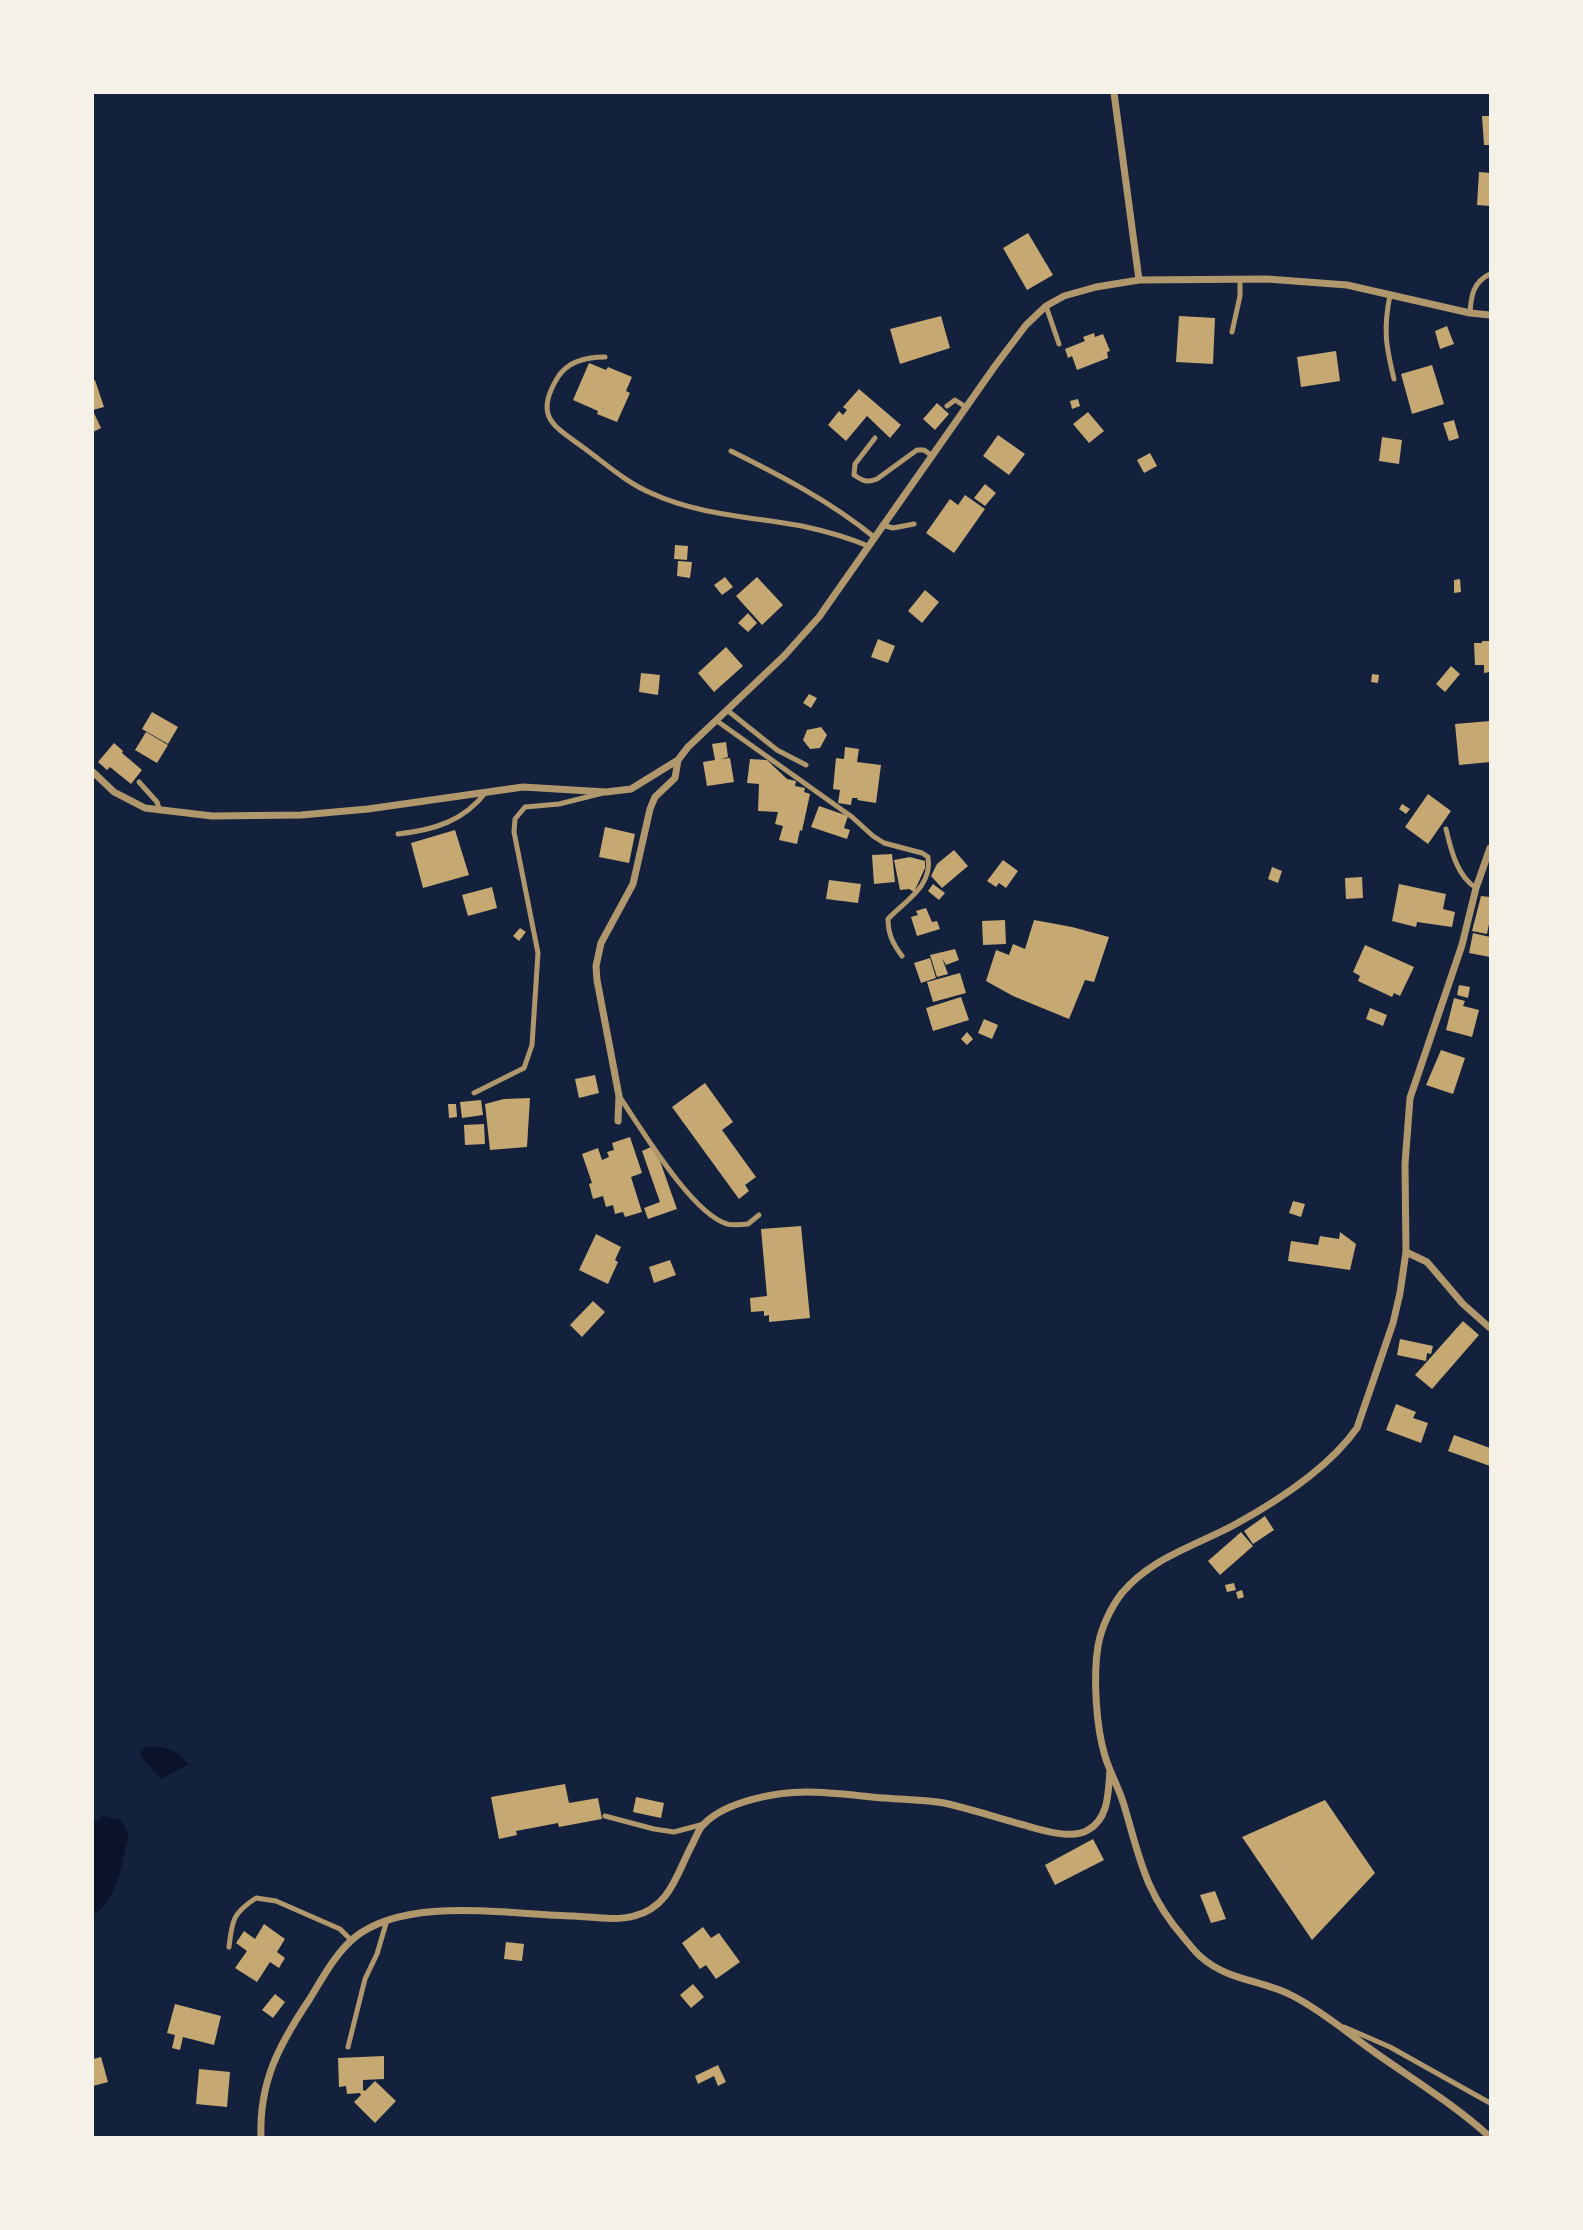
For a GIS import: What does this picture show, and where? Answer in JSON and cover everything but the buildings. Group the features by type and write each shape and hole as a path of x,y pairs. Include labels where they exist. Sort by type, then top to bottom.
{"street":[{"path":"1114,93 1139,280"},
{"path":"93,772 114,792 145,808 212,816 301,815 368,810 523,787 606,792 631,789 678,760 819,618 882,524 1026,325 1046,306 1064,296 1096,287 1139,280 1267,279 1347,285 1470,313 1490,315"},
{"path":"618,1121 619,1096 596,966 601,943 633,884 650,809 655,797 675,778 678,760"},
{"path":"1490,848 1476,888 1462,945 1410,1098 1405,1164 1406,1252 1393,1323 1357,1428 1348,1442 1284,1494 1233,1525 1160,1560 1122,1593 1109,1614 1098,1645 1096,1700 1104,1752 1123,1801 1150,1889 1167,1918 1202,1958 1240,1979 1293,1996 1460,2110 1490,2137"},
{"path":"1406,1252 1427,1262 1463,1304 1490,1328"},
{"path":"261,2137 264,2087 280,2046 333,1962 351,1940 387,1920 412,1913 464,1911 631,1917 645,1913 658,1906 669,1894 682,1863 704,1824 729,1807 755,1798 806,1792 942,1803 1055,1834 1086,1832 1098,1822 1106,1806 1110,1771"}],"lane":[{"path":"1470,313 1471,299 1477,282 1490,274"},
{"path":"1232,332 1240,296 1240,279"},
{"path":"1390,295 1385,329 1394,379"},
{"path":"1046,306 1059,344"},
{"path":"605,357 585,359 565,370 558,377 546,410 548,420 559,430 621,476 649,493 681,504 746,518 803,526 840,535 868,546"},
{"path":"947,406 955,400 966,407"},
{"path":"875,438 855,464 854,475 863,481 877,479 917,450 924,450 931,455"},
{"path":"731,451 779,474 835,507 874,537"},
{"path":"882,524 893,528 914,524"},
{"path":"727,710 777,750 806,765"},
{"path":"717,721 852,817 873,836 884,843 928,857 928,871 923,884 913,897 888,919 893,944 902,956"},
{"path":"139,782 157,802 160,811"},
{"path":"398,834 441,825 466,814 486,792"},
{"path":"474,1093 524,1068 531,1045 538,953 517,854 515,819 525,807 558,804 606,792"},
{"path":"1446,830 1461,875 1476,888"},
{"path":"619,1096 667,1166 705,1212 727,1225 748,1224 759,1215"},
{"path":"606,1815 674,1832 704,1824"},
{"path":"229,1947 238,1910 256,1898 276,1901 340,1929 351,1940"},
{"path":"348,2048 365,1979 377,1954 387,1920"},
{"path":"1337,2024 1390,2047 1490,2103"}],"water":[{"path":"147,1746 170,1750 189,1764 161,1779 142,1758 140,1751"},
{"path":"104,1816 121,1820 128,1839 113,1891 93,1915 93,1823"}]}
